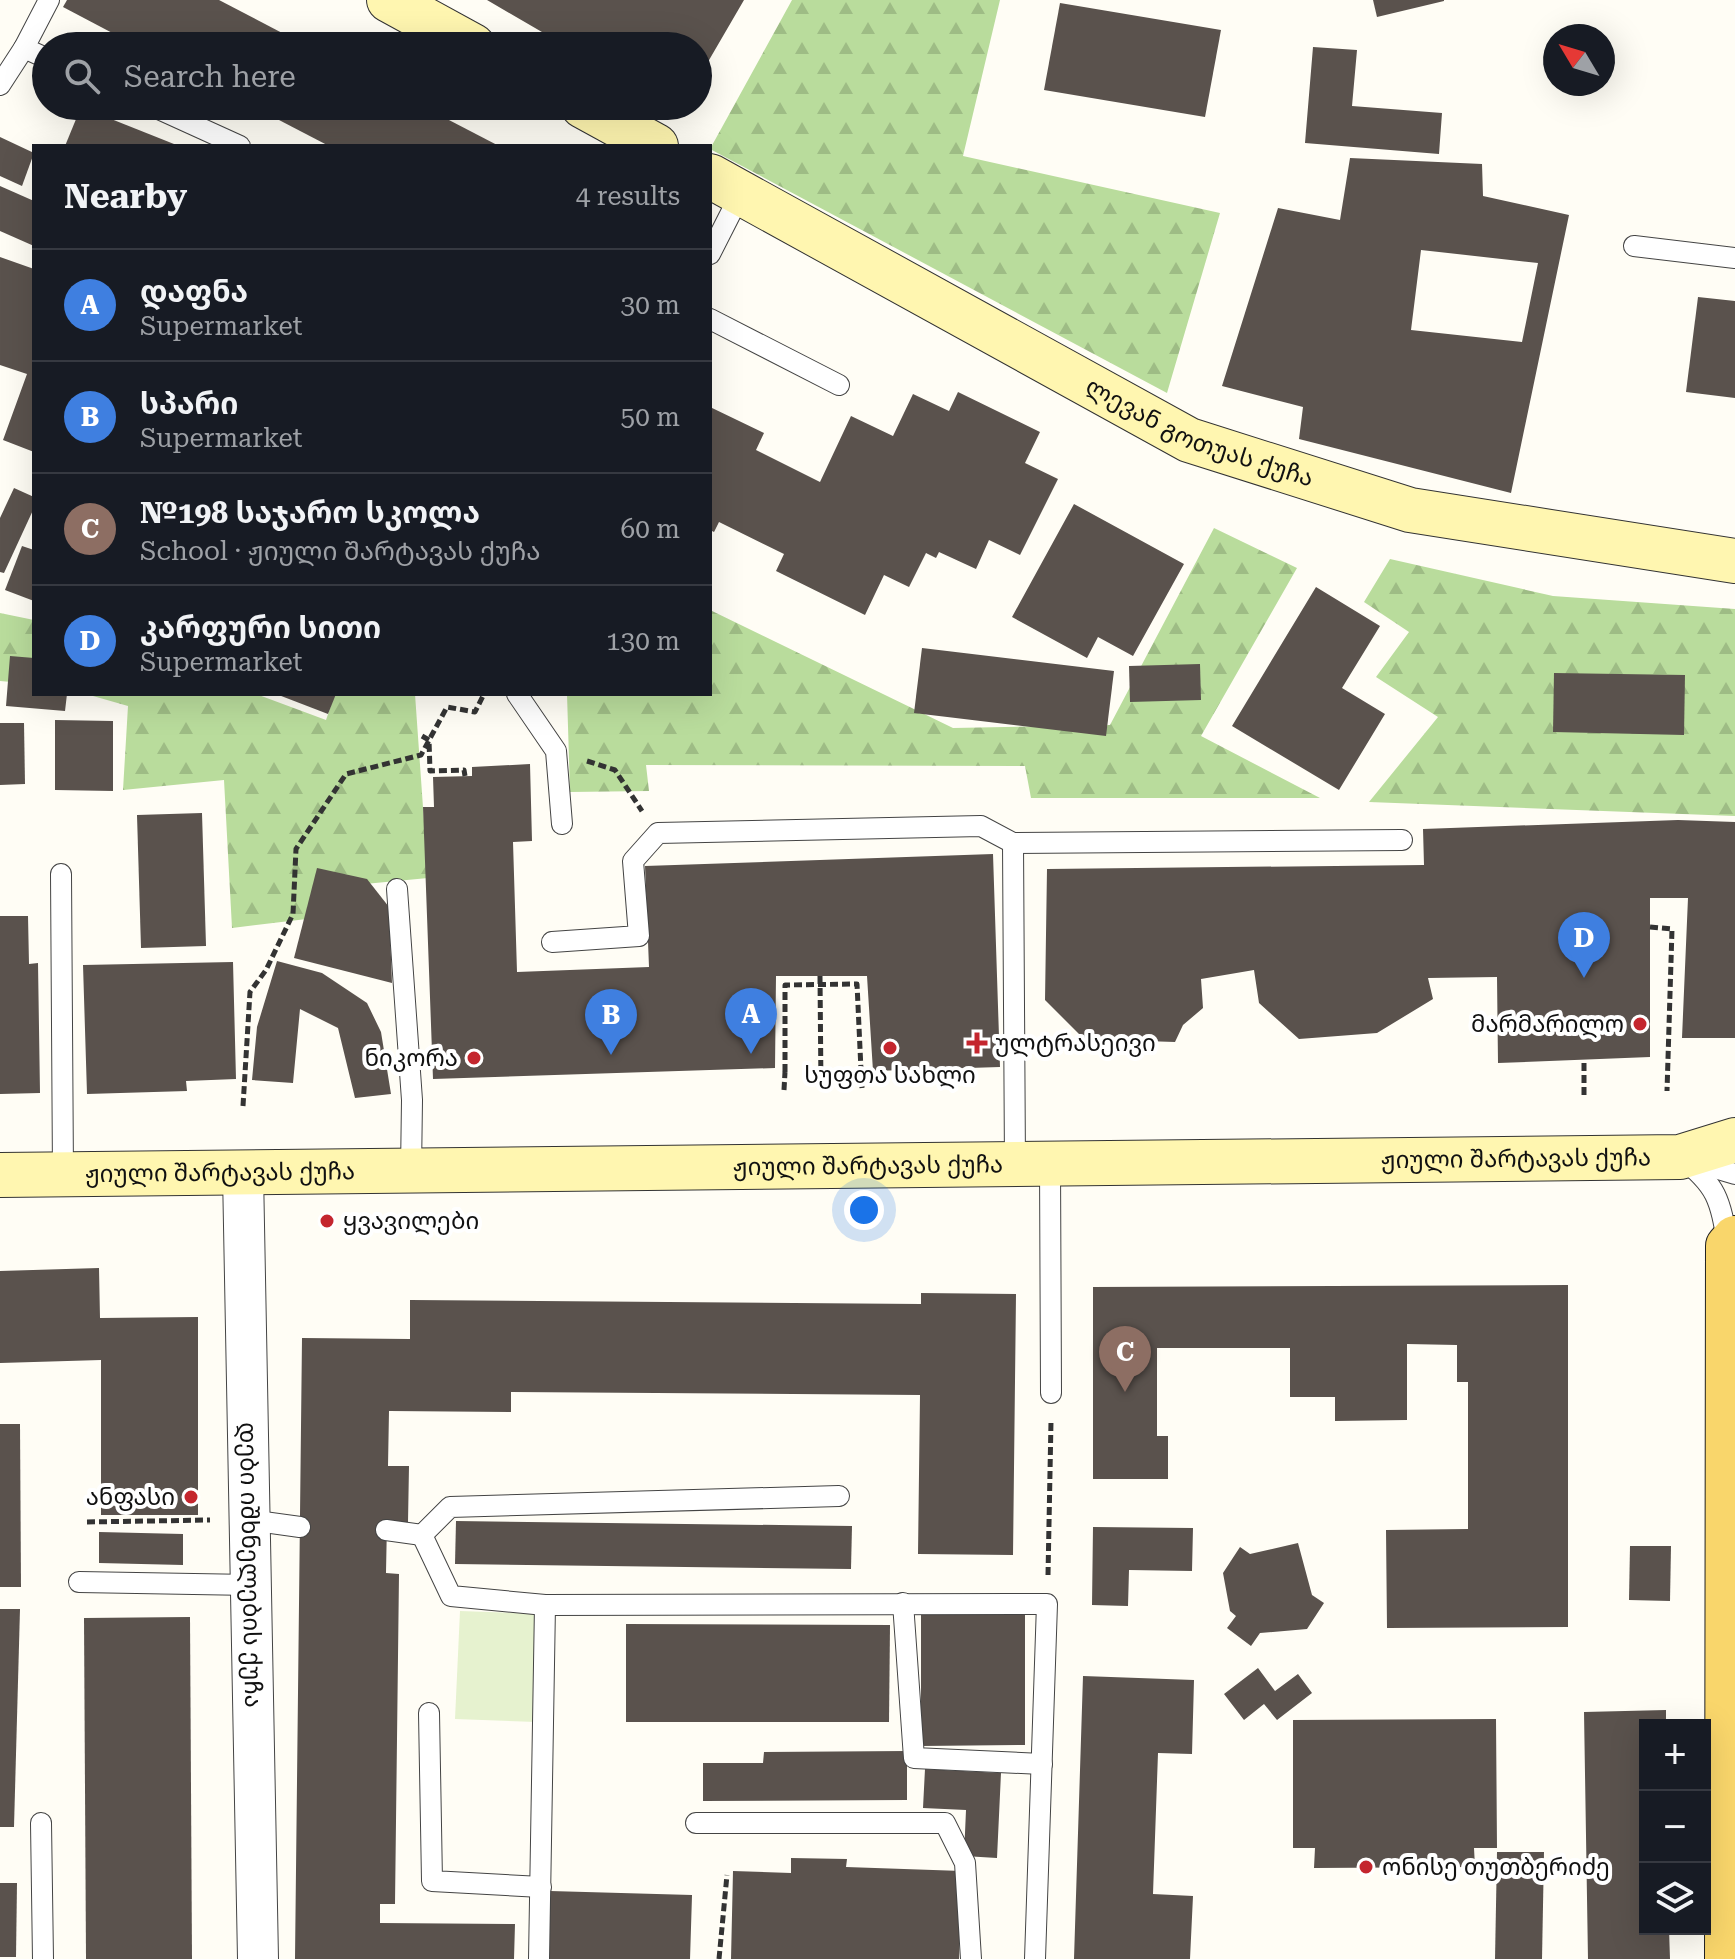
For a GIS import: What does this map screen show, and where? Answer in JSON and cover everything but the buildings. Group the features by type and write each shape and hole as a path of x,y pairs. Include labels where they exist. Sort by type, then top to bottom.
{"main road":[{"path":"389,0 447,32"},
{"path":"609,120 652,144"},
{"name":"ლევან გოთუას ქუჩა","path":"718,182 1189,440 1410,510 1735,561"},
{"name":"ჟიული შარტავას ქუჩა","path":"0,1175 1680,1157 1735,1140"},
{"path":"1727,1959 1732,1844 1732,1242"}],"street":[{"name":"დები იშხნელების ქუჩა","path":"243,1173 258,1959"}],"lane":[{"path":"32,32 49,0"},
{"path":"0,85 32,33"},
{"path":"24,48 32,52"},
{"path":"183,120 236,144"},
{"path":"712,236 718,182"},
{"path":"1634,246 1735,258"},
{"path":"712,320 839,385"},
{"path":"518,696 556,751 562,824"},
{"path":"552,942 639,936 633,861 658,833 981,826 1013,843 1402,840"},
{"path":"1013,843 1051,1393"},
{"path":"61,874 63,1174"},
{"path":"397,889 412,1100 411,1170"},
{"path":"1680,1157 1735,1174"},
{"path":"1680,1157 1706,1177 1721,1207 1732,1242"},
{"path":"422,1535 450,1507 839,1496"},
{"path":"250,1520 300,1527"},
{"path":"386,1530 422,1535"},
{"path":"422,1535 451,1596 545,1605 1047,1604 1035,1959"},
{"path":"79,1582 251,1585"},
{"path":"903,1603 914,1758 1042,1764"},
{"path":"539,1959 545,1605"},
{"path":"429,1713 432,1881 541,1887"},
{"path":"41,1823 43,1959"},
{"path":"696,1823 945,1823 965,1863 971,1959"}],"path":[{"path":"243,1106 250,992 266,970 293,914 296,849 346,774 421,755 447,707 475,712 483,696"},
{"path":"422,736 429,740"},
{"path":"429,740 430,771 464,770 465,776"},
{"path":"556,751 615,770 658,833"},
{"path":"1650,927 1672,929 1667,1091"},
{"path":"820,976 821,1089"},
{"path":"784,1090 785,985 857,984 862,1088"},
{"path":"1584,1062 1584,1095"},
{"path":"1047,1604 1051,1393"},
{"path":"87,1522 250,1520"},
{"path":"719,1959 727,1875"}],"green space":[{"path":"792,0 1000,0 963,156 1220,213 1167,393 712,150"},
{"path":"1214,528 1297,568 1201,736 1320,798 1031,798 1025,766 646,765 649,791 570,792 567,696 712,696 712,611 953,728 1110,725"},
{"path":"1390,559 1553,596 1735,609 1735,816 1369,802 1438,717 1376,677 1409,632 1364,602"},
{"path":"0,613 32,620 32,684 0,681"},
{"path":"93,696 261,696 326,720 334,696 415,696 428,878 333,887 332,916 232,928 224,780 123,790 128,706"},
{"path":"460,1611 541,1614 536,1722 455,1719"}],"place":[{"name":"კარფური სითი","path":"1584,978"},
{"name":"მარმარილო","path":"1640,1024"},
{"name":"ულტრასეივი","path":"977,1043"},
{"name":"სუფთა სახლი","path":"890,1048"},
{"name":"დაფნა","path":"751,1054"},
{"name":"სპარი","path":"611,1055"},
{"name":"ნიკორა","path":"474,1058"},
{"name":"ყვავილები","path":"327,1221"},
{"name":"№198 საჯარო სკოლა","path":"1125,1392"},
{"name":"ანფასი","path":"191,1497"},
{"name":"ონისე თუთბერიძე","path":"1366,1867"}]}
